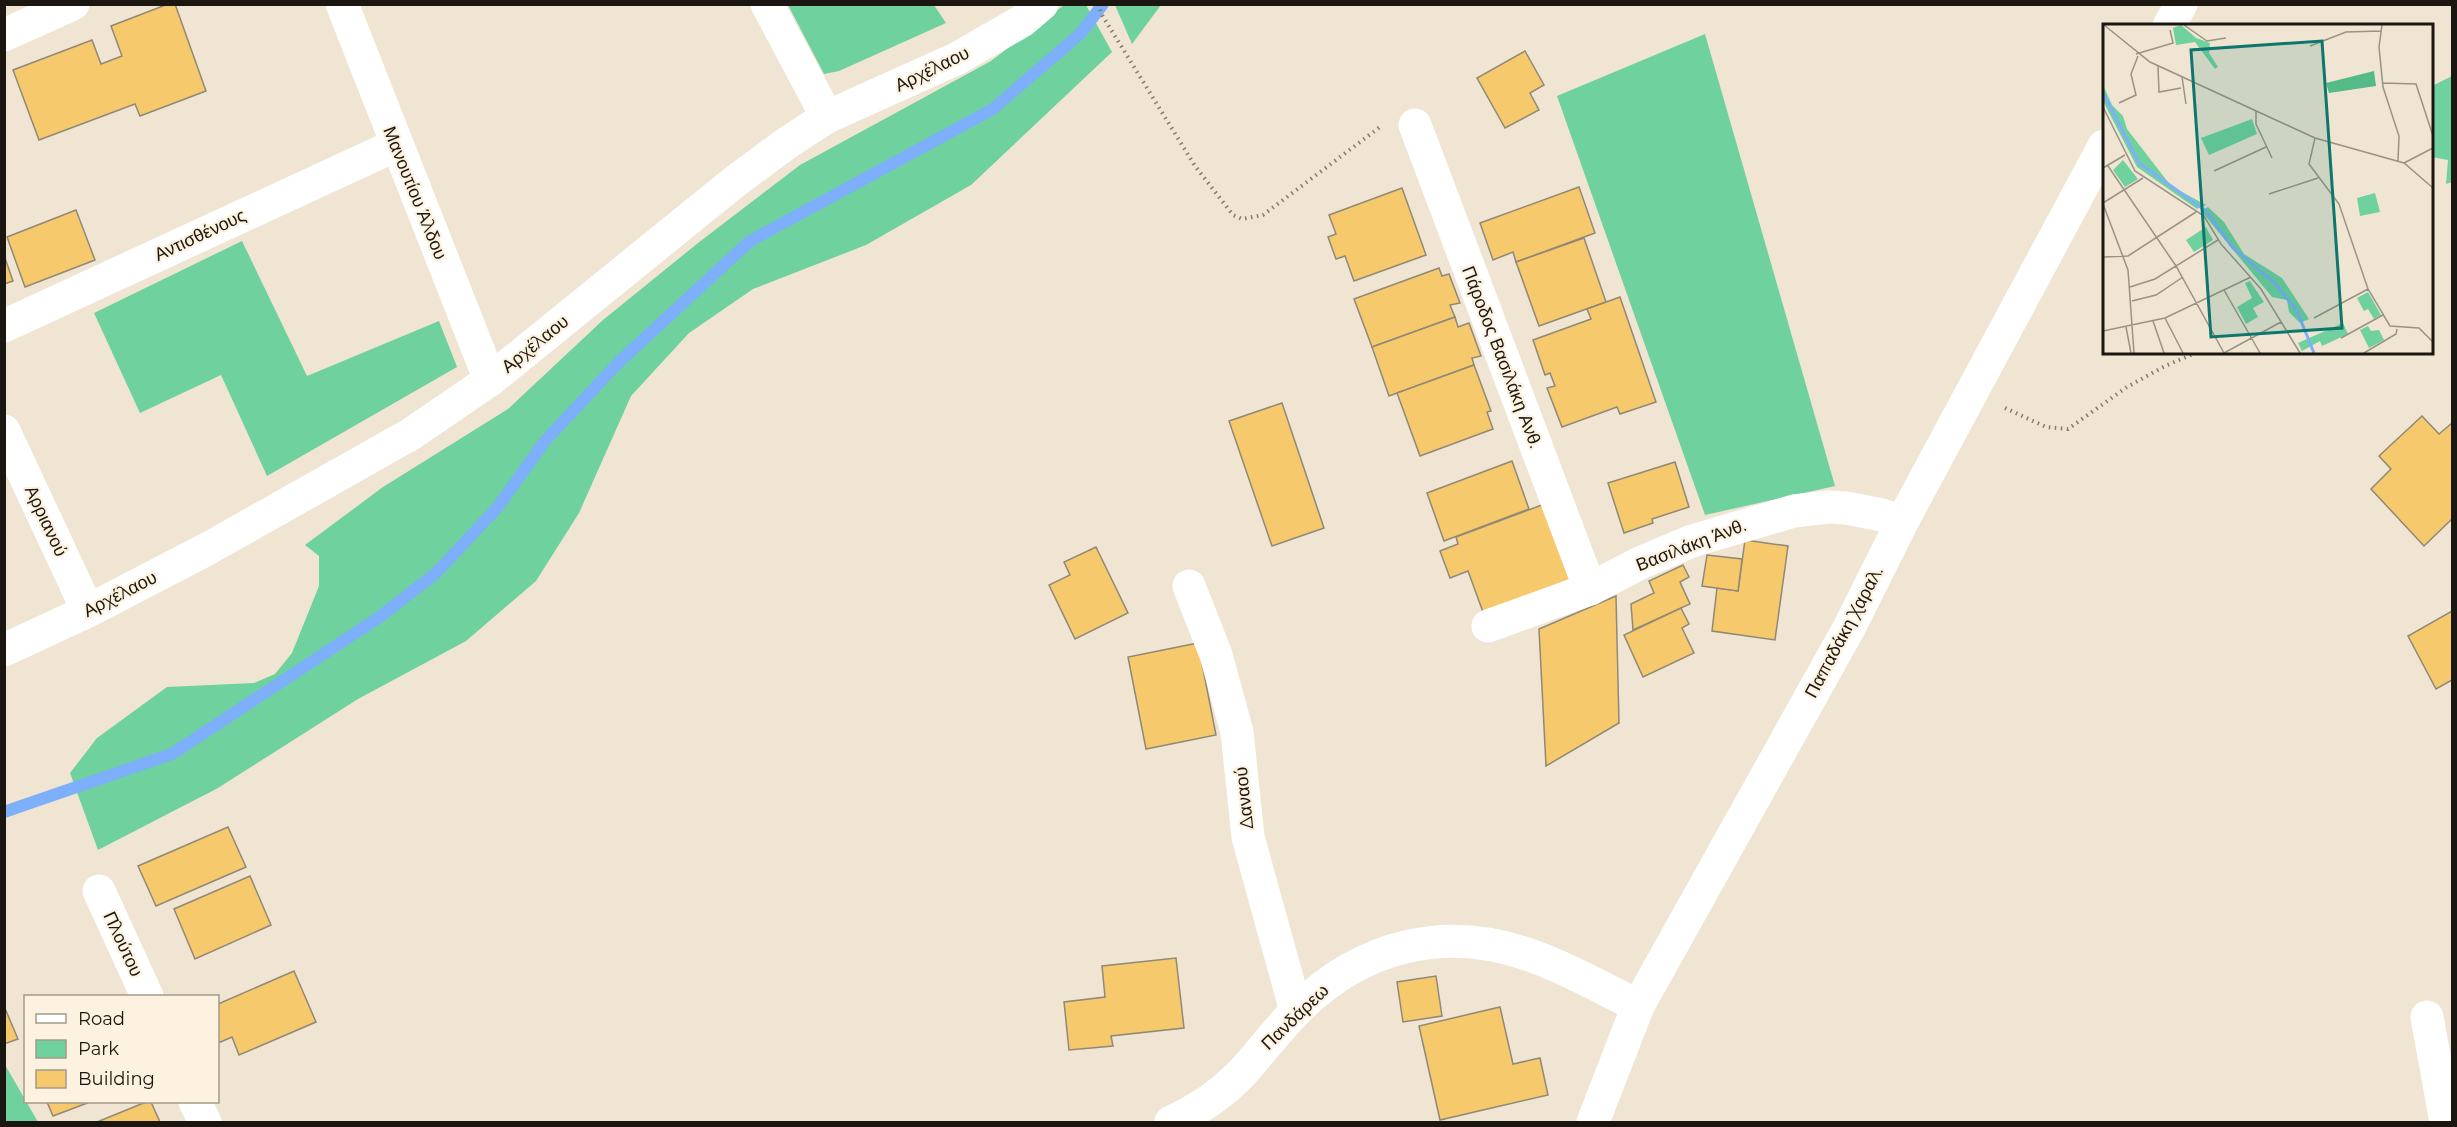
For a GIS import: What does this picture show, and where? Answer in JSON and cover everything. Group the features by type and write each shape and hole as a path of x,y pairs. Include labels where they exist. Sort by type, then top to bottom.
{"street":[{"path":"4,35 73,4"},
{"name":"Μανουτίου Άλδου","path":"342,4 490,380"},
{"path":"767,4 828,117"},
{"name":"Αρχέλαου","path":"4,650 88,611 209,548 411,434 490,380 762,161 828,117 958,58 1022,21 1042,4"},
{"path":"2170,24 2181,4"},
{"name":"Πάροδος Βασιλάκη Ανθ.","path":"1415,125 1590,589"},
{"name":"Αντισθένους","path":"4,326 396,145"},
{"name":"Παπαδάκη Χαραλ.","path":"1593,1122 1638,1006 1849,628 1902,522 2103,148"},
{"name":"Αρριανού","path":"4,431 88,611"},
{"name":"Βασιλάκη Άνθ.","path":"1488,626 1590,589 1640,563 1692,541 1794,511 1828,507 1846,508 1902,522"},
{"name":"Δαναού","path":"1189,586 1216,655 1237,732 1248,837 1296,1011"},
{"name":"Πλούτου","path":"99,891 147,995"},
{"name":"Πανδάρεω","path":"1172,1122 1217,1095 1239,1076 1296,1011 1318,991 1365,962 1413,945 1452,941 1486,944 1533,957 1638,1006"},
{"path":"2427,1017 2446,1122"},
{"path":"196,1103 205,1122"}],"path":[{"path":"1098,4 1102,15 1195,166 1233,215 1242,219 1263,215 1342,158 1393,117 1415,125"},
{"path":"1972,392 2046,427 2068,429 2127,387 2165,366 2193,354"}],"green space":[{"path":"788,5 934,5 946,23 839,71 824,74"},
{"path":"1064,5 1086,5 1112,52 971,185 866,245 753,289 689,333 631,396 579,513 536,581 466,641 358,699 218,788 98,850 70,773 97,738 167,687 254,683 275,674 292,653 319,586 319,556 305,545 383,487 508,409 603,320 800,165 991,61"},
{"path":"1115,5 1161,5 1132,44"},
{"path":"1705,34 1835,486 1705,515 1557,96"},
{"path":"2452,76 2452,182 2446,184 2448,160 2433,157 2433,86"},
{"path":"242,241 307,376 439,321 457,367 267,476 221,375 140,413 94,313"},
{"path":"4,1063 24,1098 24,1103 27,1103 38,1122 5,1122"}],"building":[{"path":"168,4 175,4 206,91 140,116 135,104 39,140 13,70 92,40 101,64 122,56 111,26"},
{"path":"1525,51 1544,85 1530,93 1539,110 1505,128 1477,78"},
{"path":"1579,187 1595,233 1516,262 1513,252 1493,260 1480,223"},
{"path":"1402,188 1426,255 1354,281 1345,256 1336,259 1328,237 1336,234 1329,215"},
{"path":"76,210 95,260 25,287 7,237"},
{"path":"1584,238 1606,302 1539,326 1516,262"},
{"path":"4,255 13,281 4,284"},
{"path":"1439,268 1442,276 1449,274 1460,303 1450,305 1455,317 1372,347 1354,299"},
{"path":"1620,297 1656,402 1620,414 1617,407 1562,427 1547,388 1555,386 1550,373 1545,375 1533,340 1591,319 1587,309"},
{"path":"1455,317 1458,327 1469,323 1481,356 1472,358 1474,365 1389,396 1372,347"},
{"path":"1474,365 1491,411 1487,412 1493,429 1420,456 1397,393"},
{"path":"1282,403 1324,528 1272,546 1229,421"},
{"path":"2422,416 2439,434 2452,423 2452,519 2424,546 2371,489 2391,469 2379,456"},
{"path":"1512,461 1529,509 1444,541 1427,493"},
{"path":"1675,462 1689,507 1652,519 1653,523 1624,533 1608,483"},
{"path":"1550,502 1577,578 1483,612 1468,571 1450,578 1440,551 1458,544 1456,537"},
{"path":"1745,540 1788,546 1775,640 1712,631 1717,588 1738,591"},
{"path":"1096,547 1128,613 1075,639 1049,585 1070,575 1064,562"},
{"path":"1707,555 1742,559 1738,591 1702,586"},
{"path":"1683,565 1689,577 1680,582 1690,604 1633,630 1631,604 1654,593 1649,581"},
{"path":"1616,596 1619,723 1546,766 1539,629"},
{"path":"1681,608 1689,624 1682,628 1694,653 1643,677 1624,635"},
{"path":"2452,611 2452,680 2436,689 2408,636"},
{"path":"1198,643 1216,735 1146,749 1128,657"},
{"path":"228,827 246,867 156,906 138,866"},
{"path":"250,876 271,925 195,959 174,909"},
{"path":"1176,958 1184,1028 1111,1036 1113,1046 1069,1050 1064,1002 1105,997 1102,966"},
{"path":"294,971 316,1022 239,1055 232,1037 219,1043 219,1004"},
{"path":"1436,976 1442,1016 1403,1022 1397,982"},
{"path":"4,1006 18,1039 4,1044"},
{"path":"1500,1007 1513,1064 1540,1058 1548,1095 1440,1120 1419,1026"},
{"path":"47,1103 87,1103 53,1116"},
{"path":"144,1103 151,1103 160,1122 97,1122"}],"waterway":[{"path":"4,812 172,754 381,616 436,573 497,508 545,441 619,362 750,241 993,109 1081,33 1103,4"}]}
